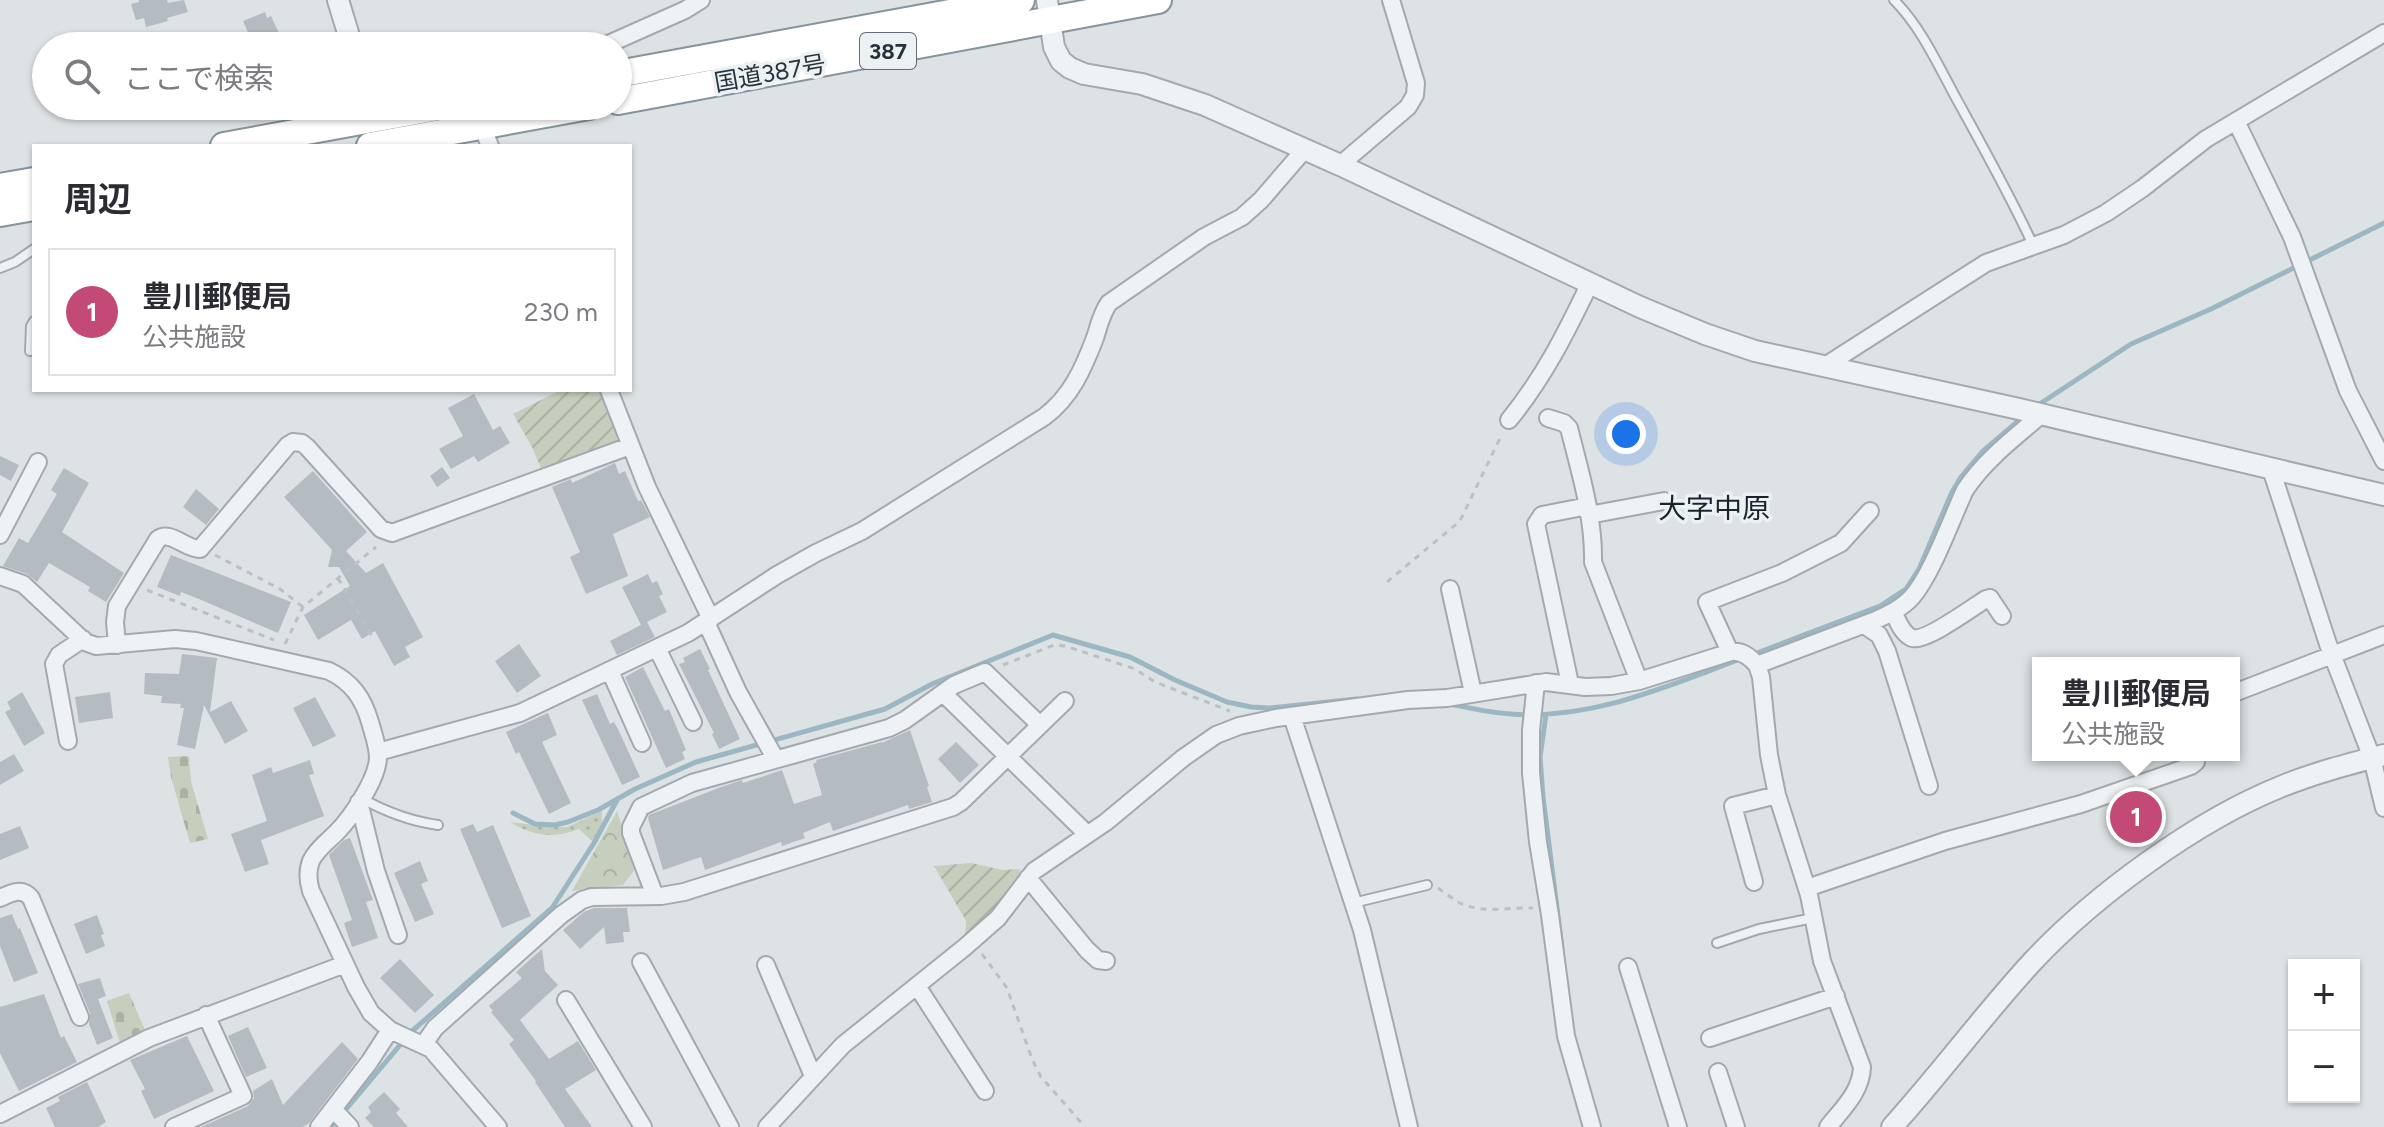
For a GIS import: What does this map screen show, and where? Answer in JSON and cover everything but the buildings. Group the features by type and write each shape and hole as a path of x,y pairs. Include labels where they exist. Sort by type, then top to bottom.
{"highway":[{"name":"国道387号","path":"632,71 1021,0"},
{"name":"国道387号","path":"632,98 1048,10 1158,0"},
{"path":"381,128 404,120"},
{"path":"241,144 381,128 486,136 541,120"},
{"path":"0,187 32,181"},
{"path":"0,213 32,207"}],"street":[{"path":"338,0 348,32"},
{"path":"632,34 701,0"},
{"path":"1340,165 1408,107 1415,95 1416,83 1391,0"},
{"path":"1048,10 1054,47 1061,61 1070,68 1187,98 1340,165 1666,319 1705,334 1755,351 2384,495"},
{"path":"1825,366 1986,263 2064,235 2106,213 2195,147 2384,33"},
{"path":"2236,121 2292,237 2348,391 2384,461"},
{"path":"378,752 513,716 657,648 708,620 777,575 862,531 1053,410 1077,380 1109,303 1204,237 1242,217 1305,149"},
{"path":"1509,420 1552,360 1590,283"},
{"path":"610,392 659,515 738,692 775,758"},
{"path":"1757,665 1864,625 1893,612 1911,597 1921,585 1965,490 1991,459 2041,415"},
{"path":"1548,418 1569,428 1589,510 1593,562 1639,681"},
{"path":"117,645 117,606 158,539 167,536 192,549 200,549 293,442 307,447 381,529 390,533 630,446"},
{"path":"0,535 38,462"},
{"path":"2271,469 2332,655 2378,756 2384,808"},
{"path":"1570,684 1536,524 1542,515 1664,501"},
{"path":"1730,652 1707,602 1782,573 1841,543 1870,511"},
{"path":"0,576 23,584 83,639 96,646 185,640 329,671 347,681 362,699 378,752 376,766 360,800 341,827 314,856 308,874 311,891 371,1013 390,1030 424,1044 443,1061 498,1127"},
{"path":"1450,589 1473,693"},
{"path":"1893,612 1906,634 1914,639 1926,636 1986,599 1990,598 2002,616"},
{"path":"1864,625 1879,635 1887,651 1929,786"},
{"path":"2240,691 2384,635"},
{"path":"68,741 54,664 59,655 83,639"},
{"path":"657,648 693,722"},
{"path":"767,1127 843,1045 972,941 1005,910 1041,865 1118,813 1183,758 1216,735 1260,721 1408,700 1447,698 1536,683 1600,687 1639,681 1738,651 1757,665 1761,677 1769,755 1777,795 1807,888 1817,943 1860,1058 1862,1073 1857,1092 1828,1127"},
{"path":"610,671 642,743"},
{"path":"655,896 631,827 638,810 692,783 889,728 954,685 985,672 1040,725"},
{"path":"1536,683 1531,773 1538,842 1566,1036 1592,1127"},
{"path":"943,693 1087,834"},
{"path":"424,1044 435,1028 556,909 585,898 684,892 942,811 961,802 1065,701"},
{"path":"1292,716 1367,949 1409,1127"},
{"path":"1892,1127 2034,961 2068,926 2120,884 2195,832 2253,799 2311,775 2378,756"},
{"path":"1807,888 1945,841 2114,794 2191,766 2196,761"},
{"path":"1754,882 1733,806 1777,795"},
{"path":"360,800 376,871 398,935"},
{"path":"1028,878 1087,950 1098,960 1106,961"},
{"path":"0,898 21,892 31,898 80,1017"},
{"path":"641,962 730,1127"},
{"path":"0,1114 139,1043 345,964"},
{"path":"766,965 813,1076"},
{"path":"1628,967 1678,1127"},
{"path":"917,986 985,1091"},
{"path":"1710,1038 1836,996"},
{"path":"566,1000 643,1127"},
{"path":"181,1126 243,1096 206,1015"},
{"path":"319,1127 390,1030"},
{"path":"1718,1072 1736,1127"},
{"path":"333,1109 350,1127"}],"lane":[{"path":"1894,0 1934,58 2011,198 2033,245"},
{"path":"0,268 32,250"},
{"path":"30,351 32,324"},
{"path":"360,800 407,819 438,825"},
{"path":"1353,903 1427,885"},
{"path":"1717,943 1766,927 1814,918"}],"path":[{"path":"1387,582 1460,521 1509,420"},
{"path":"281,651 303,607 384,541"},
{"path":"208,551 280,589 303,607"},
{"path":"338,578 372,636"},
{"path":"144,589 285,644"},
{"path":"985,672 1054,645 1065,646 1135,669 1167,687 1260,721"},
{"path":"1427,885 1469,906 1481,909 1531,908 1550,916"},
{"path":"972,941 1007,988 1041,1077 1085,1127"}],"green space":[{"path":"557,392 601,392 618,441 615,448 543,473 513,414"},
{"path":"189,756 191,781 208,839 190,843 168,757"},
{"path":"602,811 602,826 593,842 579,829 561,834 543,834 510,822 567,827"},
{"path":"617,811 636,868 623,885 572,891"},
{"path":"971,863 1003,870 1020,869 1018,880 1007,899 965,940 966,921 934,866"},
{"path":"129,993 145,1030 120,1043 107,1001"}],"waterway":[{"path":"2035,407 2131,344 2211,309 2384,223"},
{"path":"1752,655 1880,606 1906,589 1919,569 1961,477 1982,452 2024,416"},
{"path":"513,813 535,824 568,822 696,762 885,709 932,684 1053,635 1130,657 1227,702 1270,708 1357,699"},
{"path":"1450,704 1511,714 1571,712 1629,699 1743,658"},
{"path":"1546,715 1540,757 1562,948"},
{"path":"331,1127 411,1032 552,908 594,843 617,800"}],"place":[{"name":"豊川郵便局","path":"2136,817"}],"district":[{"name":"大字中原","path":"1714,508"}]}
